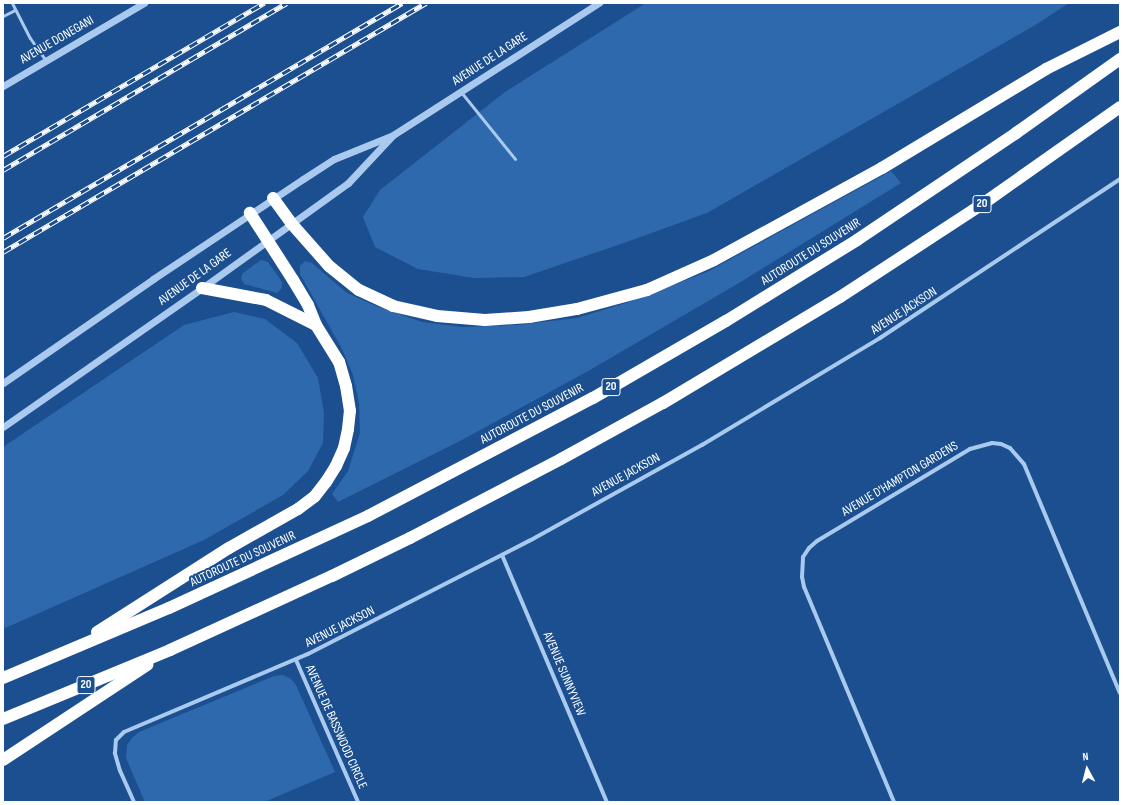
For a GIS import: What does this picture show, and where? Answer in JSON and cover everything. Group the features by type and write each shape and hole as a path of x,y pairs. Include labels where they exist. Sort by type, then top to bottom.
{"highway":[{"path":"273,198 291,223 318,254 345,280 375,298 412,312 461,319 485,320 529,317 583,308 647,290 714,260 882,168 1046,69 1120,32"},
{"name":"AUTOROUTE DU SOUVENIR","path":"3,678 219,586 368,516 593,398 726,321 857,240 1010,138 1120,59"},
{"name":"20","path":"3,719 170,650 332,576 410,538 663,403 840,297 984,203 1120,107"},
{"path":"66,652 229,548 298,509 315,496 326,482 336,466 344,448 350,411 346,386 339,362 316,325 308,305 268,239 250,213"},
{"path":"202,288 266,300 316,325"},
{"path":"3,760 170,650"}],"street":[{"name":"AVENUE DONEGANI","path":"3,86 144,3"},
{"name":"AVENUE DE LA GARE","path":"3,383 250,213 334,159 392,135 599,3"},
{"name":"AVENUE DE LA GARE","path":"3,427 202,288 268,239 348,183 392,135"},
{"name":"AVENUE JACKSON","path":"134,802 117,762 114,746 116,740 129,729 296,660 502,555 702,445 827,370 969,281 1120,179"},
{"name":"AVENUE D'HAMPTON GARDENS","path":"894,802 804,587 802,577 804,557 809,548 817,541 970,449 992,443 1001,444 1010,448 1024,464 1120,693"},
{"name":"AVENUE SUNNYVIEW","path":"502,555 608,802"},
{"name":"AVENUE DE BASSWOOD CIRCLE","path":"296,660 358,802"}],"lane":[{"path":"12,3 46,61"},
{"path":"3,16 15,10"},
{"path":"461,92 515,159"}],"shaded area":[{"path":"646,3 1069,3 1037,24 707,213 621,244 524,277 474,278 418,269 375,247 363,217 380,190 505,92"},
{"path":"891,171 901,183 739,283 590,370 460,441 338,502 332,494 348,471 360,433 359,403 353,375 342,349 300,274 300,266 305,261 312,263 347,293 376,306 422,322 463,327 517,325 577,318 623,304 707,272"},
{"path":"261,260 268,262 282,282 282,288 277,293 244,284 241,278 243,273"},
{"path":"234,312 265,319 297,343 318,378 324,413 323,443 308,471 283,495 204,540 3,629 3,447 184,325"},
{"path":"283,675 291,679 296,685 335,772 264,802 145,802 126,758 127,745 132,738 139,732 274,676"}],"railway":[{"path":"3,156 264,3"},
{"path":"3,170 287,3"},
{"path":"3,238 402,3"},
{"path":"3,252 426,3"}]}
